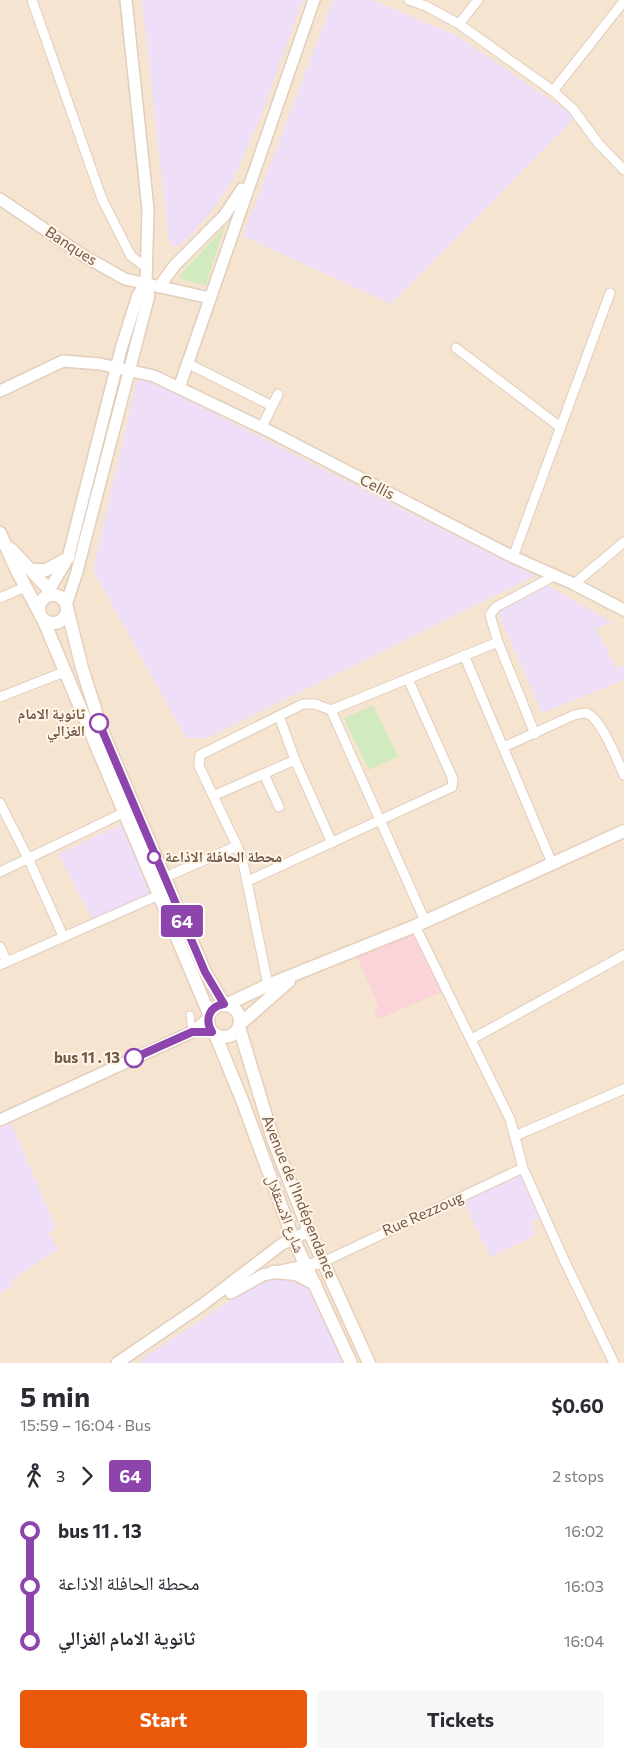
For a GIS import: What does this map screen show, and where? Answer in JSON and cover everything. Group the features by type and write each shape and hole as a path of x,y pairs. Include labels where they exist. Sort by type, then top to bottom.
{"main road":[{"path":"1,536 50,594 62,598 66,606 102,731 163,878 209,980 225,1004 239,1014 240,1026"},
{"path":"1,536 25,587 41,615 199,985 213,1033 229,1037 295,976"},
{"path":"30,570 46,570 68,558"},
{"path":"50,594 40,604 41,615 52,623 60,620 66,606"},
{"path":"209,1016 216,1007 420,923 624,832"},
{"name":"Avenue de l'Indépendance","path":"240,1026 273,1139 309,1231 369,1363"},
{"name":"شارع الاستقلال","path":"213,1033 242,1100 293,1238 352,1363"},
{"path":"272,1272 296,1274 316,1284"},
{"path":"340,1338 354,1331"}],"street":[{"path":"32,0 102,199 131,256 147,268"},
{"path":"66,606 76,575 148,302 146,283 148,209 126,0"},
{"path":"179,388 314,0"},
{"path":"409,0 426,6 459,24 553,92 573,109 598,142 624,170"},
{"path":"459,24 478,0"},
{"path":"553,92 624,2"},
{"path":"160,287 175,265 224,216 256,163"},
{"name":"Banques","path":"0,199 84,256 124,278 210,298"},
{"path":"50,594 68,558 116,368 135,305 146,283"},
{"path":"513,557 610,293"},
{"path":"456,348 560,427"},
{"name":"Cellis","path":"0,391 63,361 129,370 154,376 262,427 513,557 574,584 624,610"},
{"path":"188,363 272,406"},
{"path":"262,427 278,394"},
{"path":"574,584 624,542"},
{"path":"536,734 498,642 490,615 491,612 554,576"},
{"path":"0,598 25,587"},
{"path":"268,985 248,881 236,846 199,766 200,755 309,703 331,710 498,642"},
{"path":"464,655 552,863"},
{"path":"0,697 64,672"},
{"path":"248,881 450,789 453,783 408,678"},
{"path":"331,710 379,820 420,923 510,1119 523,1168 565,1262 614,1363"},
{"path":"504,747 574,715 586,713 592,716 601,728 624,775"},
{"path":"279,716 295,760 332,843"},
{"path":"213,796 295,760"},
{"path":"264,774 279,807"},
{"path":"0,803 28,858 63,936"},
{"path":"0,872 125,812"},
{"path":"163,878 236,846"},
{"path":"0,947 4,963 159,895"},
{"path":"472,1039 624,955"},
{"path":"190,1015 192,1032"},
{"path":"0,1120 192,1032 209,1016"},
{"path":"192,1032 213,1033"},
{"path":"515,1136 624,1089"},
{"name":"Rue Rezzoug","path":"323,1262 523,1168"},
{"path":"117,1363 202,1305 274,1250 309,1231"},
{"path":"128,1363 240,1286 272,1272 306,1267 323,1262"}],"shaded area":[{"path":"0,0 624,0 624,1363 0,1363"},
{"path":"142,0 303,0 261,116 233,180 210,213 188,238 178,246 172,246 169,242"},
{"path":"333,0 373,0 457,36 576,117 391,304 243,236"},
{"path":"138,375 535,576 207,738 186,738 93,570"},
{"path":"545,584 612,622 596,629 616,668 624,666 624,680 542,713 497,610"},
{"path":"122,824 153,892 92,919 58,854"},
{"path":"415,933 442,992 378,1019 374,1013 379,1007 357,957"},
{"path":"11,1123 56,1228 48,1233 58,1249 12,1280 13,1285 0,1294 0,1128"},
{"path":"522,1173 541,1218 531,1223 536,1235 490,1257 463,1199"},
{"path":"266,1277 293,1278 312,1288 346,1363 141,1363 143,1358"}],"green space":[{"path":"224,228 206,285 181,279 179,276"},
{"path":"373,705 398,756 369,770 344,719"}],"bus line":[{"name":"64","path":"99,723 163,878 205,972 224,1004 216,1007 209,1014 208,1024 212,1032 205,1030 192,1032 134,1058"}],"place":[{"name":"ثانوية الامام الغزالي","path":"99,723"},
{"name":"محطة الحافلة الاذاعة","path":"154,857"},
{"name":"bus 11 . 13","path":"134,1058"}]}
